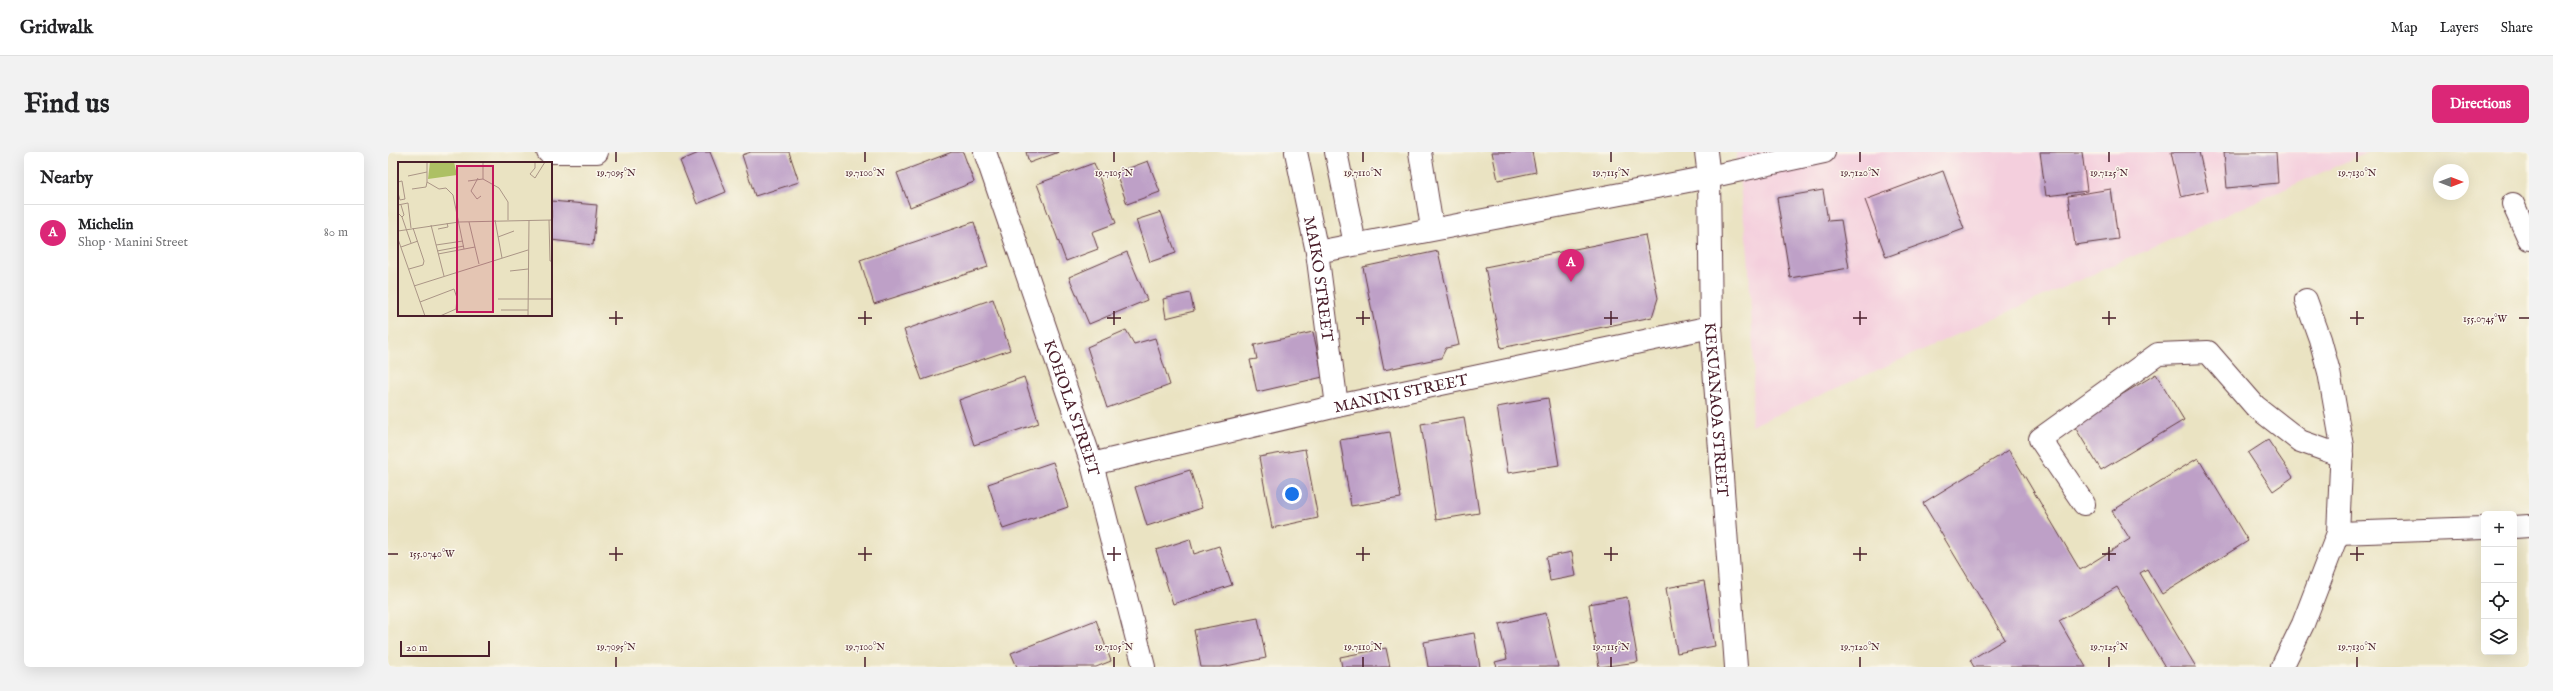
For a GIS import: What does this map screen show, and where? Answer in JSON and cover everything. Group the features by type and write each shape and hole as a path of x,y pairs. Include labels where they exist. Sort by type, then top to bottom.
{"street":[{"path":"548,152 597,152"},
{"name":"KOHOLA STREET","path":"985,152 1092,464 1144,667"},
{"name":"MAIKO STREET","path":"1296,152 1317,252 1337,406"},
{"path":"1336,152 1354,244"},
{"path":"1420,152 1432,228"},
{"name":"KEKUANAOA STREET","path":"1706,152 1709,177 1711,327 1736,667"},
{"path":"1317,252 1432,228 1709,177 1824,152"},
{"path":"2513,204 2529,239"},
{"path":"2282,667 2303,624 2338,533 2342,456 2334,392 2320,339 2306,300"},
{"name":"MANINI STREET","path":"1092,464 1337,406 1711,327"},
{"path":"2084,504 2040,439 2158,354 2208,352 2255,406 2278,424 2300,441 2342,456"},
{"path":"2517,527 2529,526"},
{"path":"2338,533 2481,528"}],"shaded area":[{"path":"1736,152 2368,152 1751,426 1754,365 1748,254"}],"building":[{"path":"701,152 710,152 726,192 697,204 680,161"},
{"path":"751,152 789,152 799,182 755,196 742,155"},
{"path":"952,152 963,152 974,182 910,207 897,173"},
{"path":"1026,152 1059,152 1029,163"},
{"path":"1492,152 1532,152 1536,172 1498,180"},
{"path":"2040,152 2082,152 2087,191 2046,196"},
{"path":"2171,152 2199,152 2208,191 2181,197"},
{"path":"2224,152 2276,152 2278,183 2227,188"},
{"path":"1148,161 1160,192 1127,204 1116,173"},
{"path":"1094,163 1116,223 1092,232 1098,249 1066,261 1037,184"},
{"path":"1943,171 1964,229 1886,257 1865,200"},
{"path":"2111,189 2118,239 2075,245 2068,196"},
{"path":"1823,190 1828,221 1841,220 1849,268 1790,278 1777,198"},
{"path":"552,201 597,205 593,245 552,240"},
{"path":"1161,212 1176,253 1150,262 1136,220"},
{"path":"974,222 988,267 874,304 860,260"},
{"path":"1645,235 1658,298 1652,317 1501,348 1485,267"},
{"path":"1438,251 1459,345 1446,348 1441,358 1384,370 1363,267"},
{"path":"1127,252 1147,300 1089,324 1069,277"},
{"path":"1190,293 1194,311 1166,318 1163,299"},
{"path":"993,299 1010,350 922,380 904,330"},
{"path":"1126,330 1134,344 1155,338 1170,385 1107,408 1087,347"},
{"path":"1313,332 1323,377 1257,392 1250,360 1257,359 1254,345"},
{"path":"2156,374 2184,420 2101,470 2073,424"},
{"path":"1024,377 1039,423 974,445 959,400"},
{"path":"1548,398 1559,465 1508,473 1497,407"},
{"path":"1464,417 1479,513 1436,520 1421,424"},
{"path":"1390,432 1401,498 1351,506 1340,440"},
{"path":"2268,440 2293,477 2273,491 2248,453"},
{"path":"1305,449 1318,518 1272,528 1259,457"},
{"path":"2009,450 2080,570 2130,539 2112,511 2198,458 2248,541 2162,594 2147,569 2140,573 2196,667 2165,667 2117,587 2059,621 2086,667 1974,667 1970,660 2005,639 1923,503"},
{"path":"1053,462 1068,507 1003,529 988,484"},
{"path":"1190,470 1202,508 1147,526 1135,487"},
{"path":"1190,539 1194,554 1219,546 1232,585 1173,604 1156,550"},
{"path":"1572,552 1576,576 1550,581 1546,557"},
{"path":"1704,581 1715,646 1677,653 1666,588"},
{"path":"1627,597 1638,662 1599,667 1589,604"},
{"path":"1546,613 1558,667 1497,667 1495,662 1507,659 1499,624"},
{"path":"1258,618 1266,658 1221,667 1201,667 1194,630"},
{"path":"1096,620 1111,661 1096,667 1017,667 1011,653"},
{"path":"1474,633 1480,667 1428,667 1424,642"},
{"path":"1386,648 1390,667 1342,667 1340,657"}],"place":[{"name":"Michelin","path":"1571,282"}]}
